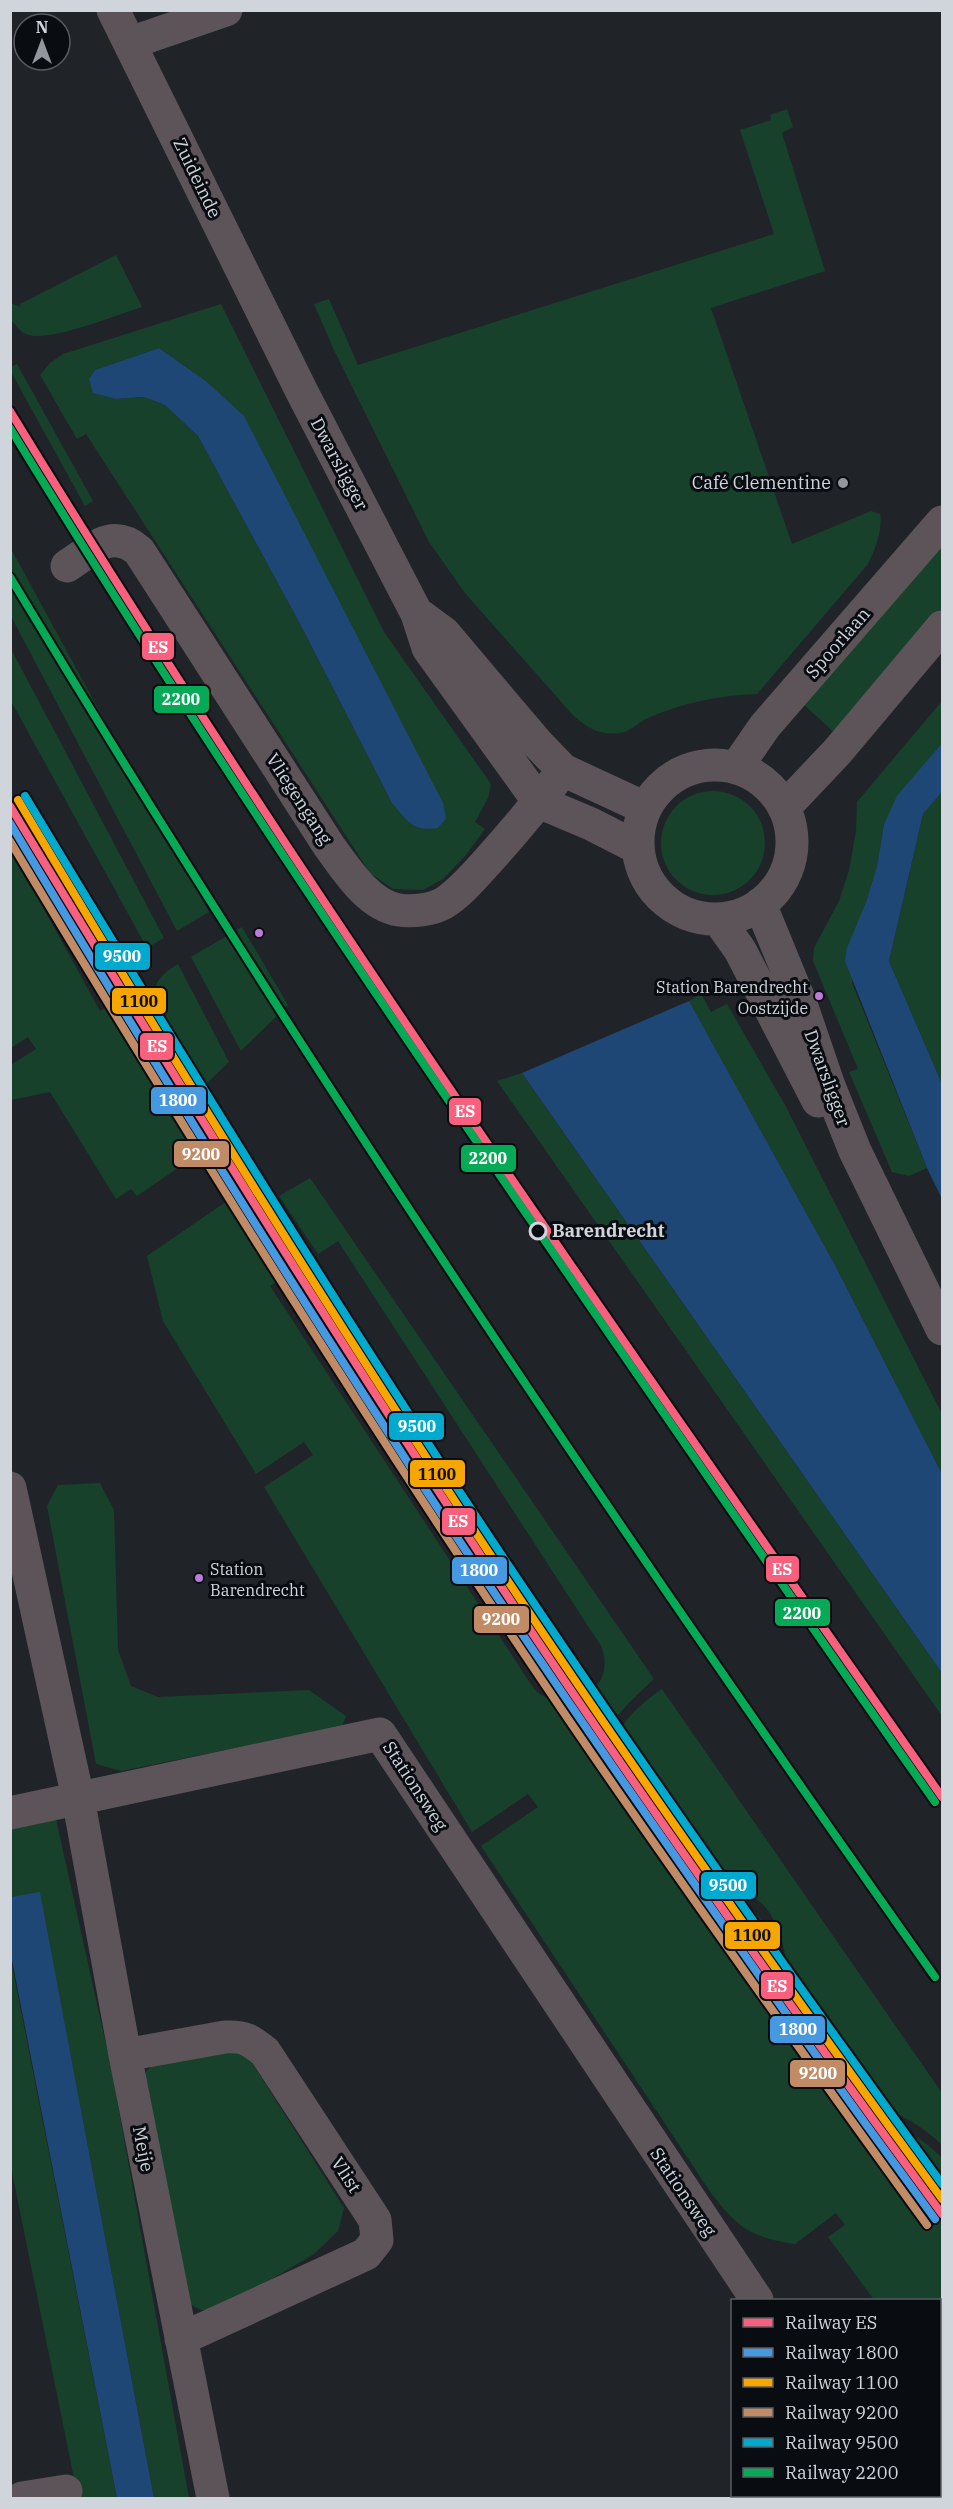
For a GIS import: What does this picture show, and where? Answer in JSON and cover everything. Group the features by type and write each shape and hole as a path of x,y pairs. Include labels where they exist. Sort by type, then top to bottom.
{"street":[{"name":"Zuideinde","path":"113,10 264,313"},
{"path":"130,43 226,10"},
{"name":"Dwarsligger","path":"264,313 302,393 417,614 428,648 538,802"},
{"name":"Spoorlaan","path":"736,768 765,726 942,522"},
{"name":"Vliegengang","path":"67,566 105,542 116,539 129,543 139,551 329,846 362,886 379,901 398,910 420,910 442,904 462,889 563,770"},
{"name":"Dwarsligger","path":"417,614 444,633 537,743 563,770 645,808"},
{"path":"784,808 837,752 942,627"},
{"path":"710,766 736,768 765,783 784,808 790,825 792,843 790,861 784,878 760,904 740,915 718,919 684,913 664,900 648,882 643,871 638,835 645,808 655,793 684,771 710,766"},
{"path":"538,802 591,824 638,848"},
{"name":"Dwarsligger","path":"760,904 801,1004 829,1086 855,1151 942,1329"},
{"name":"Dwarsligger","path":"718,919 740,950 811,1092 855,1151"},
{"path":"10,1488 78,1798 10,1813"},
{"name":"Stationsweg","path":"78,1798 380,1734 750,2291"},
{"name":"Meije","path":"78,1798 124,2055 213,2499"},
{"name":"Vlist","path":"124,2055 225,2037 242,2036 252,2042 265,2052 375,2220 377,2240 366,2254 181,2339"},
{"path":"22,2499 66,2490"}],"green space":[{"path":"787,109 793,127 782,133 825,271 711,308 792,544 871,511 880,514 878,539 868,564 757,694 716,698 688,704 648,718 624,732 612,734 599,732 571,713 465,593 429,542 333,348 314,304 329,299 358,365 774,234 740,130 771,120 770,115"},
{"path":"116,255 142,307 52,335 29,335 11,320 11,303 19,308 20,304"},
{"path":"221,304 384,632 491,784 488,798 475,822 485,829 466,855 443,879 423,890 393,889 370,873 86,434 77,439 40,375 50,363 63,354","holes":["159,348 206,381 244,417 392,803 299,622 198,436 165,405 144,397 115,399 94,393 89,379 95,370"]},
{"path":"17,364 93,501 85,506 11,372 11,367"},
{"path":"942,537 942,608 836,734 802,703"},
{"path":"10,547 209,912 177,931 11,616"},
{"path":"10,647 164,938 147,948 11,701"},
{"path":"942,701 942,743 898,796 884,824 877,866 866,902 852,983 927,1168 909,1176 892,1172 849,1072 858,1069 813,961 814,948 839,901 849,870 856,831 857,802"},
{"path":"713,791 733,795 742,800 756,814 761,823 765,843 761,863 756,872 742,886 733,891 713,895 693,891 684,886 670,872 665,863 661,843 665,823 670,814 684,800 693,795"},
{"path":"942,792 942,1084 889,961 923,814"},
{"path":"11,849 100,1011 121,999 168,1084 213,1144 137,1196 131,1189 116,1199 50,1092 11,1100 11,1065 36,1049 28,1037 11,1048"},
{"path":"242,927 288,1005 241,1051 191,957"},
{"path":"178,964 229,1062 206,1084 156,1005 155,991 158,981"},
{"path":"701,994 711,1012 727,1004 785,1105 942,1414 942,1474 835,1265 689,1001"},
{"path":"522,1073 942,1673 942,1716 497,1081"},
{"path":"310,1178 654,1679 629,1703 609,1730 604,1744 603,1759 609,1775 627,1796 673,1829 697,1867 709,1881 747,1906 760,1918 773,1944 784,2019 799,2056 814,2074 829,2086 912,2134 942,2158 942,2359 941,2299 873,2299 828,2237 845,2225 836,2213 795,2244 767,2238 746,2229 729,2215 711,2193 481,1846 538,1807 528,1794 472,1832 264,1487 313,1455 304,1442 256,1474 163,1321 147,1256 243,1190 265,1235 289,1273 270,1286 534,1689 547,1698 560,1701 574,1700 586,1695 596,1687 603,1675 605,1661 601,1646 338,1241 318,1254 279,1196"},
{"path":"100,1483 114,1510 118,1650 131,1686 158,1697 309,1690 346,1716 342,1727 121,1771 96,1764 47,1506 58,1485"},
{"path":"662,1689 942,2093 942,2145 913,2122 847,2087 818,2064 805,2046 797,2028 792,2009 785,1952 780,1933 771,1915 760,1902 710,1869 675,1817 634,1789 621,1775 614,1761 613,1747 618,1734 636,1710"},
{"path":"56,1819 111,2067 189,2498 154,2498 40,1893 11,1897 10,1824"},
{"path":"10,1955 117,2498 78,2498 11,2167"},
{"path":"242,2051 251,2061 344,2208 338,2231 314,2254 219,2310 201,2310 188,2303 143,2075 157,2060"},
{"path":"942,2463 942,2498 843,2498 941,2497"}],"water":[{"path":"159,348 206,381 244,416 443,803 446,818 438,828 416,827 392,803 299,622 198,436 165,405 144,397 115,399 93,393 89,379 95,370"},
{"path":"942,743 942,792 923,814 889,961 942,1084 942,1199 927,1168 845,961 847,948 866,902 877,866 884,824 897,796"},
{"path":"689,1001 835,1265 942,1474 942,1673 522,1073"},
{"path":"40,1892 154,2498 117,2498 11,1955 11,1897"}],"rail line":[{"name":"ES","path":"10,411 120,588 348,938 583,1283 942,1797"},
{"name":"2200","path":"10,428 138,633 337,936 786,1590 935,1802"},
{"name":"2200","path":"10,577 231,934 460,1286 695,1633 935,1977"},
{"name":"9500","path":"25,796 245,1156 473,1512 704,1851 942,2184"},
{"name":"1100","path":"18,800 237,1160 464,1515 699,1860 942,2199"},
{"name":"ES","path":"10,806 285,1253 515,1607 694,1869 942,2214"},
{"name":"1800","path":"10,823 227,1179 452,1530 690,1877 811,2049 935,2219"},
{"name":"9200","path":"10,841 279,1278 488,1601 696,1903 927,2225"}],"place":[{"name":"Café Clementine","path":"843,483"},
{"name":"Station Barendrecht Oostzijde","path":"819,996"},
{"name":"Barendrecht","path":"538,1231"},
{"name":"Station Barendrecht","path":"199,1578"}]}
